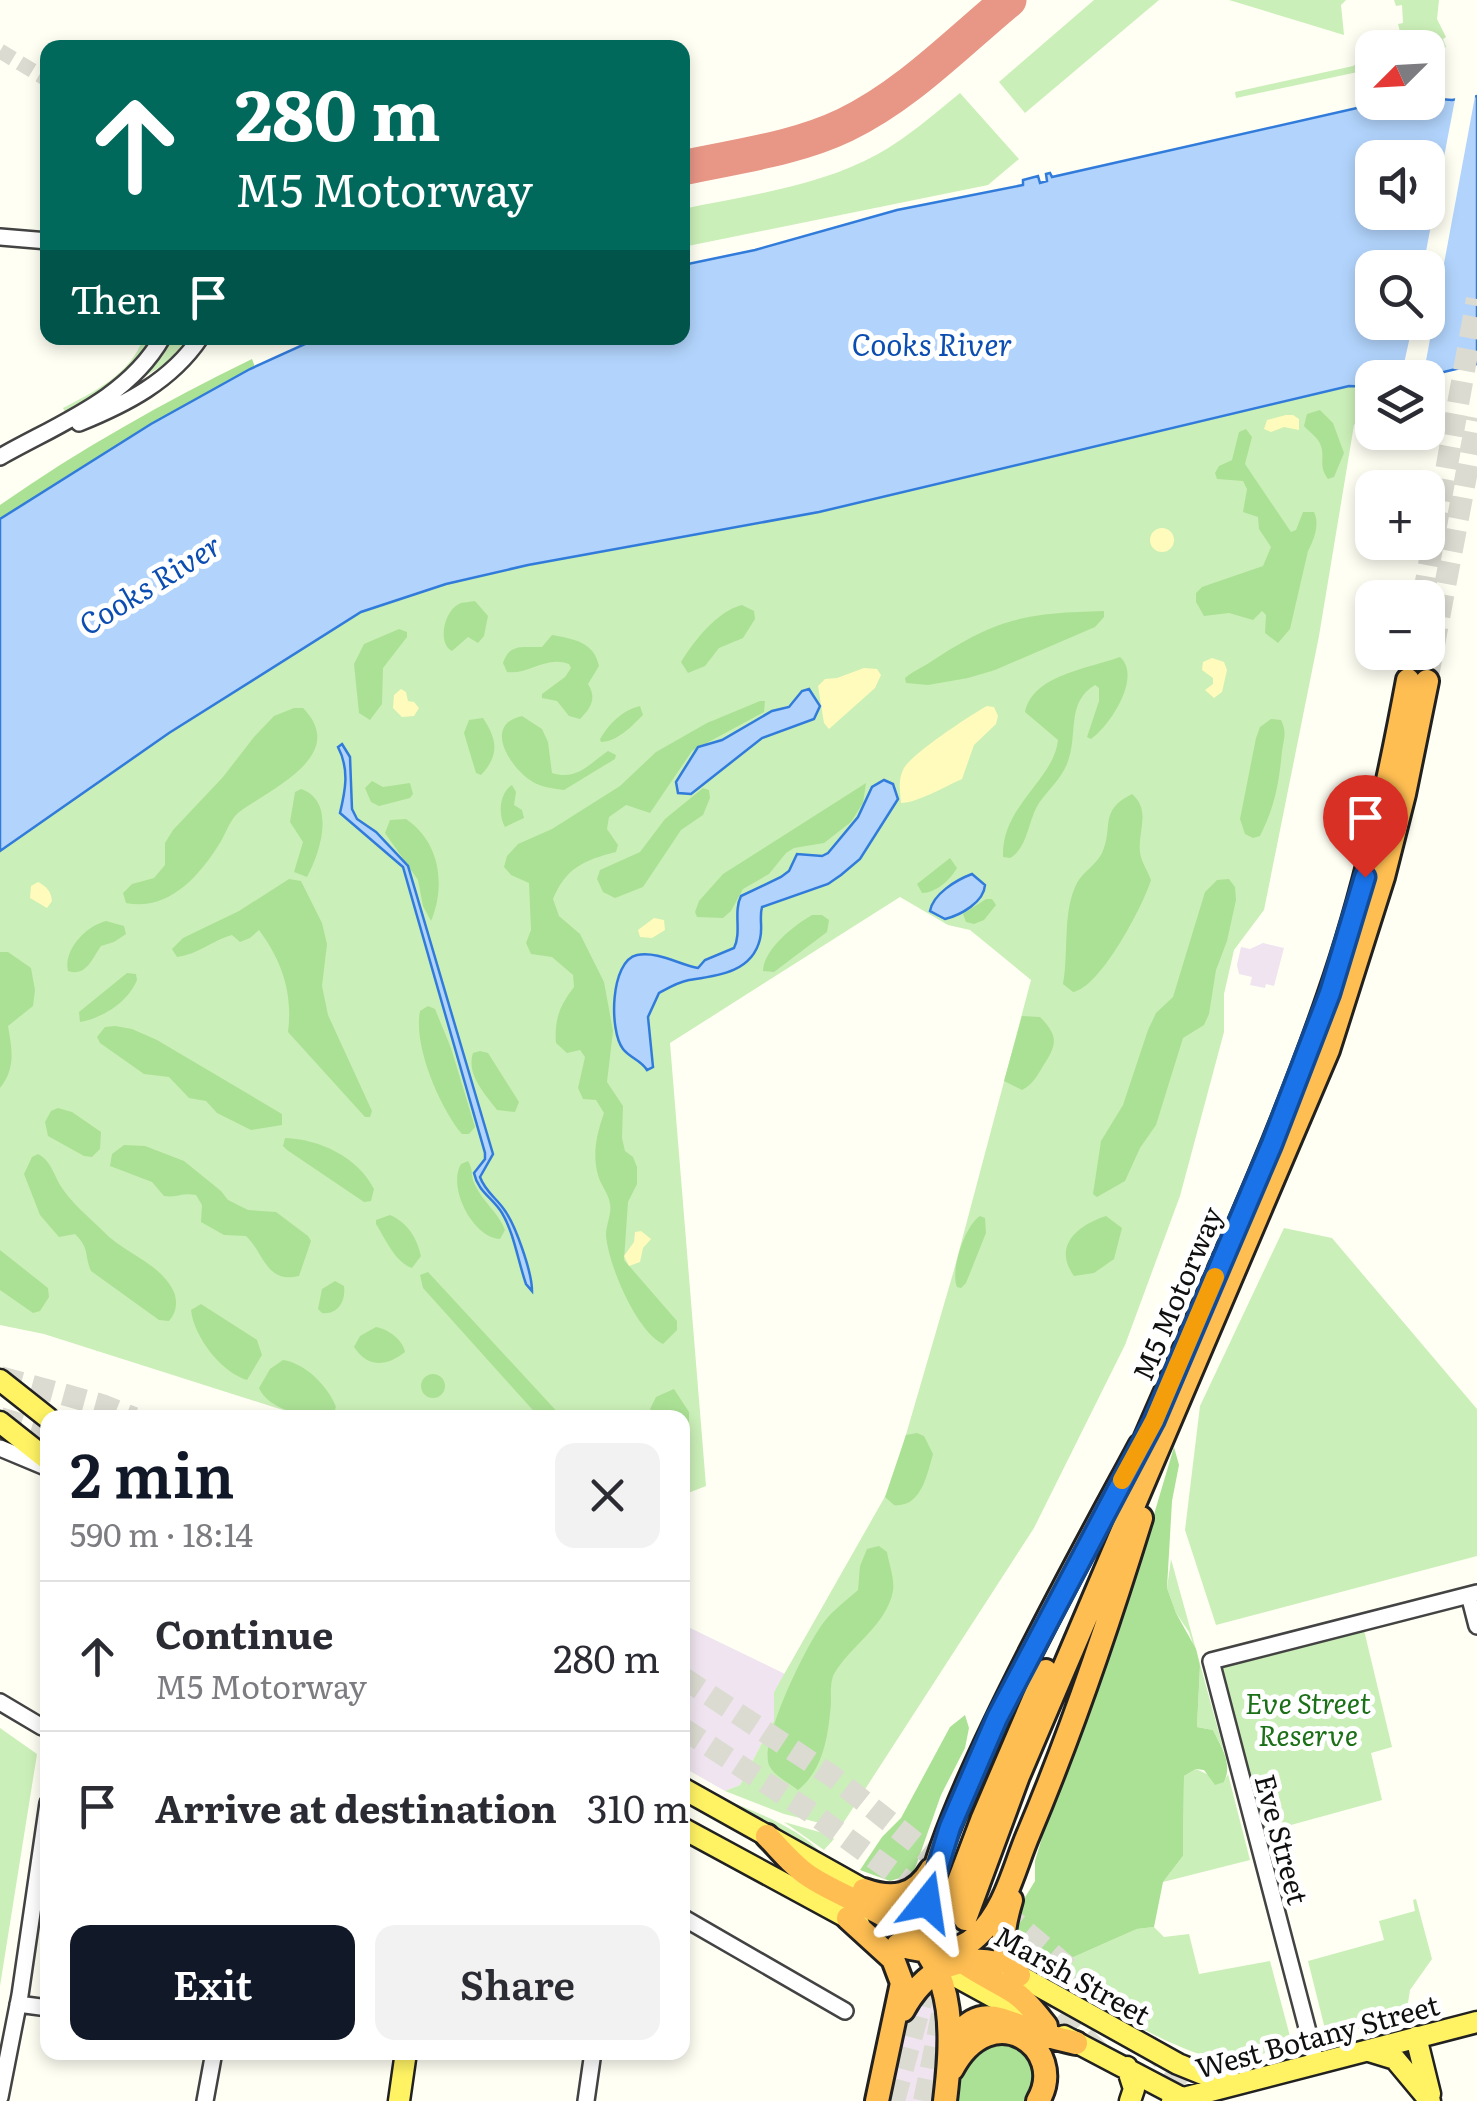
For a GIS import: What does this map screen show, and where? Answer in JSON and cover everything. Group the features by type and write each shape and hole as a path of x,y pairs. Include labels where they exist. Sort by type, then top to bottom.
{"highway":[{"name":"M5 Motorway","path":"948,1920 983,1818 1161,1425 1343,1008 1372,920 1400,812 1418,681"},
{"path":"856,1903 910,1892 922,1884 938,1859 1017,1678 1161,1425"},
{"path":"896,2022 917,1987 944,1959 978,1936 1017,1867 1053,1778 1115,1601 1161,1425"},
{"path":"767,1836 808,1877 906,1930 944,1959 996,1963"},
{"path":"938,1859 927,1902 948,1920 944,1959 950,2046 946,2101"},
{"path":"1017,1867 1003,1946 1008,1962 1019,1975"},
{"path":"856,1903 898,1966 902,1983 877,2101"},
{"path":"898,1944 944,1959 1019,1996 1046,2026"},
{"path":"950,2046 968,2024 994,2016 1036,2033 1076,2043"},
{"path":"948,2076 973,2040 993,2032 1008,2032 1027,2041 1043,2063 1044,2088 1038,2101"}],"main road":[{"path":"0,1380 40,1412"},
{"path":"0,1422 40,1454"},
{"path":"690,1793 767,1836"},
{"path":"690,1831 808,1877"},
{"path":"856,1903 948,1920"},
{"path":"856,1903 898,1944"},
{"name":"Marsh Street","path":"996,1963 1178,2064 1230,2085"},
{"name":"West Botany Street","path":"1176,2100 1477,2022"},
{"name":"Marsh Street","path":"1046,2026 1127,2067 1176,2100"},
{"path":"1416,2037 1431,2101"},
{"path":"1361,2050 1396,2059 1431,2101"},
{"path":"399,2101 405,2060"},
{"path":"1127,2067 1134,2090 1130,2101"}],"street":[{"path":"0,237 40,240"},
{"path":"68,423 120,386 148,360 158,345"},
{"path":"0,454 68,423 98,416 143,392 171,372 194,345"},
{"path":"0,1448 40,1465"},
{"path":"1473,1594 1477,1626"},
{"name":"Eve Street","path":"1316,2062 1211,1661 1473,1594"},
{"path":"0,1702 40,1721"},
{"path":"0,2097 40,1857"},
{"path":"690,1922 845,2011"},
{"path":"18,2004 40,2007"},
{"path":"206,2101 213,2060"},
{"path":"586,2101 592,2060"}],"shaded area":[{"path":"1263,943 1284,948 1274,986 1266,984 1265,988 1250,985 1252,977 1239,974 1237,965 1241,947 1250,949"},
{"path":"690,1628 785,1674 774,1692 774,1720 740,1785 725,1791 690,1771"},
{"path":"930,1983 940,2003 938,2101 880,2101 901,2026"}],"green space":[{"path":"1094,0 1159,0 1025,113 999,82"},
{"path":"1229,0 1346,0 1341,5 1344,35"},
{"path":"1394,0 1439,0 1437,19 1442,30 1400,30 1402,5 1396,6"},
{"path":"1353,66 1355,73 1236,98 1235,92"},
{"path":"960,93 1019,159 988,185 690,246 690,208 831,175 878,154"},
{"path":"140,345 147,345 118,381 65,412 63,408 121,371"},
{"path":"166,345 182,345 168,362 126,388"},
{"path":"252,359 255,367 151,424 0,519 0,505 61,465 155,409"},
{"path":"1355,386 1355,424 1319,636 1264,910 1234,950 1224,994 1224,1032 1180,1196 1125,1345 1034,1528 840,1828 784,1814 725,1791 740,1785 774,1720 774,1692 891,1486 954,1270 1031,980 970,930 948,925 900,897 670,1043 706,1486 690,1492 690,1410 283,1410 44,1334 0,1325 0,851 169,733 361,612 446,584 528,565 819,512"},
{"path":"1320,410 1333,423 1344,453 1334,477 1328,479 1320,443 1304,426 1307,414"},
{"path":"1246,429 1252,437 1245,464 1291,532 1296,530 1303,512 1314,512 1316,517 1316,532 1290,629 1278,643 1265,633 1266,615 1262,611 1253,620 1229,613 1204,616 1196,602 1196,593 1202,587 1263,566 1271,547 1259,529 1258,517 1243,512 1247,489 1243,481 1217,479 1215,473 1219,466 1232,460 1239,432"},
{"path":"475,601 488,616 484,636 478,643 468,637 452,651 444,634 449,613 459,604"},
{"path":"742,605 754,611 755,619 743,638 719,648 705,666 688,673 681,662 699,636 724,613"},
{"path":"1104,611 1095,627 995,670 928,685 906,683 905,678 911,673 995,627 1033,616"},
{"path":"399,629 407,632 407,637 383,668 382,704 370,720 359,713 354,664 364,644"},
{"path":"552,635 582,643 593,652 599,666 588,684 592,703 580,719 569,716 557,701 542,698 565,677 571,668 569,664 553,662 507,672 503,663 514,649 542,647"},
{"path":"1120,657 1128,676 1115,712 1099,732 1091,739 1087,737 1099,701 1099,688 1095,685 1086,692 1076,710 1064,770 1035,810 1021,848 1010,858 1003,857 1010,823 1047,768 1058,740 1025,712 1030,700 1039,689 1063,675"},
{"path":"765,701 764,712 692,751 650,813 626,805 609,817 607,829 618,845 616,852 577,867 553,899 559,916 580,934 604,982 613,1031 607,1082 623,1106 622,1138 625,1151 637,1167 637,1184 628,1202 624,1260 677,1321 677,1330 663,1344 643,1326 625,1296 612,1262 606,1235 610,1204 595,1159 604,1113 596,1100 583,1099 578,1088 585,1057 580,1050 567,1053 556,1043 557,1020 574,987 573,975 552,957 531,954 526,943 531,930 529,883 504,867 507,856 518,844 552,829 620,786 656,752 707,723"},
{"path":"640,706 643,715 634,724 601,742 617,718"},
{"path":"303,708 315,725 317,741 300,769 238,813 210,858 180,890 155,902 126,903 123,893 132,884 154,878 165,865 165,843 173,830 274,716"},
{"path":"522,716 542,729 552,773 576,773 608,751 616,755 615,759 564,790 536,784 517,768 504,748 503,728"},
{"path":"483,718 491,733 494,754 481,775 476,773 464,733 469,720"},
{"path":"1271,719 1281,720 1284,728 1279,774 1265,825 1260,836 1253,838 1245,834 1240,819 1256,738 1260,727"},
{"path":"372,781 383,787 410,783 413,794 379,806 371,802 365,788"},
{"path":"866,783 863,803 851,822 824,843 786,853 769,874 743,889 723,918 697,917 699,901 723,874"},
{"path":"512,785 516,792 514,805 522,810 524,818 505,827 501,804"},
{"path":"703,788 709,790 710,798 703,815 681,830 643,887 615,898 603,892 597,879 600,870 640,852 665,819"},
{"path":"301,789 312,795 322,816 317,855 307,877 294,872 303,842 290,822 295,792"},
{"path":"1132,794 1141,808 1140,849 1151,880 1130,926 1107,962 1084,987 1073,992 1063,984 1072,894 1102,853 1111,813"},
{"path":"406,819 426,840 437,865 438,893 431,921 423,906 418,880 385,833 390,820"},
{"path":"950,858 957,868 951,877 922,893 917,884"},
{"path":"289,879 301,881 322,923 327,944 322,986 328,1015 372,1111 370,1117 365,1117 288,1032 289,1004 284,978 259,930 240,942 232,935 177,957 172,949 183,938 239,911"},
{"path":"1229,879 1235,887 1236,900 1216,970 1209,1014 1204,1025 1183,1038 1156,1125 1125,1181 1097,1197 1093,1194 1101,1141 1123,1105 1156,1013 1173,997 1205,892 1217,880"},
{"path":"992,899 996,905 984,920 966,922 963,914"},
{"path":"812,915 829,920 827,932 774,972 763,971 774,947"},
{"path":"106,921 124,926 126,934 101,946 84,969 68,971 69,955 78,940"},
{"path":"0,952 8,952 31,968 35,990 33,1006 8,1026 11,1066 0,1088"},
{"path":"127,973 136,974 137,980 128,995 106,1013 80,1022 79,1012"},
{"path":"428,1006 435,1009 451,1048 475,1127 469,1134 462,1134 445,1109 424,1058 420,1011"},
{"path":"1022,1016 1040,1017 1054,1041 1037,1076 1022,1090 1004,1081"},
{"path":"115,1026 157,1040 282,1114 282,1125 251,1130 217,1113 206,1101 189,1098 169,1077 144,1074 100,1043 97,1037 105,1027"},
{"path":"473,1053 488,1053 519,1102 515,1112 497,1110 478,1084 472,1061"},
{"path":"58,1108 72,1112 101,1132 100,1149 92,1157 48,1136 45,1122 51,1111"},
{"path":"285,1138 324,1146 348,1159 374,1189 371,1201 364,1202 287,1150 283,1146"},
{"path":"124,1145 145,1146 184,1161 228,1200 248,1210 276,1212 311,1241 299,1276 279,1276 246,1236 224,1235 201,1222 202,1205 196,1195 164,1196 152,1182 110,1166 112,1154"},
{"path":"38,1154 80,1210 168,1282 176,1304 169,1321 159,1320 91,1271 80,1239 75,1234 59,1237 40,1215 24,1174 32,1157"},
{"path":"468,1161 475,1185 505,1230 500,1239 472,1221 460,1198 458,1174 461,1164"},
{"path":"390,1215 407,1227 417,1243 421,1256 412,1268 396,1256 376,1224 376,1220"},
{"path":"980,1216 985,1218 986,1233 966,1283 957,1287 960,1249"},
{"path":"1106,1216 1122,1228 1114,1259 1094,1273 1074,1276 1066,1255 1071,1238 1086,1225"},
{"path":"1284,1228 1332,1238 1477,1409 1477,1556 1216,1625 1185,1530 1200,1406"},
{"path":"0,1250 48,1288 49,1297 40,1311 33,1313 0,1290"},
{"path":"428,1272 556,1410 533,1410 423,1288 420,1275"},
{"path":"335,1281 344,1286 342,1302 332,1312 322,1313 318,1309 322,1289"},
{"path":"201,1304 257,1340 262,1355 247,1380 228,1369 203,1342 191,1310"},
{"path":"376,1327 394,1336 405,1352 384,1363 371,1362 359,1354 354,1347 360,1336"},
{"path":"283,1360 307,1371 322,1384 335,1410 280,1408 259,1388 270,1369"},
{"path":"433,1374 442,1377 442,1395 433,1398 424,1395 421,1386 424,1377"},
{"path":"674,1389 688,1410 651,1410 656,1397"},
{"path":"906,1435 924,1436 933,1454 928,1471 917,1496 903,1505 894,1505 885,1497"},
{"path":"1174,1447 1179,1465 1172,1501 1167,1588 1200,1666 1197,1727 1213,1730 1225,1755 1226,1775 1224,1782 1215,1785 1204,1770 1196,1769 1184,1776 1183,1856 1163,1882 1154,1927 1137,1929 1042,1971 1026,1962 1018,1949 1015,1936 1021,1904 1035,1881 1035,1861 1054,1797 1152,1521"},
{"path":"879,1546 887,1552 893,1591 876,1625 834,1674 823,1751 814,1772 798,1790 769,1765 771,1736 796,1670 816,1633 858,1590 860,1566 867,1549"},
{"path":"1171,1559 1224,1751 1213,1730 1197,1727 1200,1666 1189,1632 1176,1613 1167,1588"},
{"name":"Eve Street Reserve","path":"1363,1626 1392,1747 1371,1753 1382,1800 1262,1833 1221,1674 1224,1666"},
{"path":"965,1715 969,1728 965,1748 941,1795 913,1874 890,1881 860,1870 882,1837 901,1818 950,1727"},
{"path":"0,1728 37,1754 0,1986"},
{"path":"1196,1769 1224,1782 1228,1774 1250,1860 1163,1882 1183,1856 1184,1776"},
{"path":"722,1799 792,1830 824,1857"},
{"path":"784,1822 830,1835 834,1839 824,1850"},
{"path":"1416,1899 1432,1959 1410,1990 1406,2016 1327,2037 1308,1961 1384,1940 1379,1921 1415,1911"},
{"path":"1154,1927 1164,1937 1189,1934 1199,1974 1270,1961 1292,2044 1241,2058 1205,2056 1158,2037 1042,1971 1137,1929"},
{"path":"992,2042 1015,2048 1029,2060 1033,2078 1024,2101 953,2101 966,2067"}],"sand":[{"path":"1286,415 1299,419 1299,430 1264,429 1267,420"},
{"path":"1162,528 1174,540 1162,552 1150,540"},
{"path":"1212,658 1224,662 1227,670 1222,692 1214,698 1205,690 1213,684 1213,678 1202,670 1203,662"},
{"path":"864,668 877,669 881,675 875,688 829,729 824,723 818,686 825,679"},
{"path":"401,689 408,701 419,708 414,716 402,717 393,708 394,695"},
{"path":"987,706 994,707 996,724 974,745 962,779 901,803 900,778 907,764"},
{"path":"38,882 51,895 47,908 30,898 31,886"},
{"path":"654,918 664,920 665,930 652,938 640,937 638,930"},
{"path":"641,1231 651,1239 643,1248 640,1262 629,1266 624,1256 634,1242 635,1232"}],"water":[{"name":"Cooks River","path":"1477,96 1477,364 1445,372 1445,360 1355,360 1355,386 819,512 528,565 446,584 361,612 169,733 0,851 0,519 151,424 250,369 303,345 690,345 690,264 755,250 897,210 1023,185 1023,180 1038,176 1040,183 1047,181 1046,174 1050,173 1052,177 1355,108 1355,120 1445,120 1445,99"},
{"path":"809,689 820,706 814,719 762,738 691,794 678,793 676,782 698,747 722,740 772,711 789,707 802,691"},
{"path":"342,744 350,757 352,809 357,819 376,832 408,866 493,1154 480,1177 513,1225 532,1291 526,1284 506,1221 476,1180 474,1173 485,1153 403,867 340,813 345,781 338,747"},
{"path":"884,780 893,784 898,799 860,859 828,884 762,907 760,939 756,950 741,966 681,982 659,993 648,1017 653,1067 647,1070 626,1052 618,1040 614,1013 617,983 628,960 637,955 653,955 698,968 705,960 734,948 741,896 789,871 797,854 828,853 858,817 872,787"},
{"path":"972,874 985,885 976,902 945,919 930,911 940,893"}],"pier":[{"path":"1476,91 1445,258 1445,250 1426,250 1430,230 1445,230 1445,152 1456,94"},
{"path":"1409,340 1430,340 1426,360 1405,360"}],"taxiway":[{"path":"690,166 786,146 845,125 910,84 1009,0"}],"tunnel":[{"path":"0,51 40,75"},
{"path":"1426,580 1477,299"},
{"path":"1427,681 1477,418"},
{"path":"1408,680 1410,670"},
{"path":"0,1377 114,1410"},
{"path":"0,1418 40,1430"},
{"path":"690,1682 832,1776 1005,1914 1097,1992 1203,2101"},
{"path":"690,1733 815,1815 930,1899"},
{"path":"964,1924 989,1943 1100,2053"},
{"path":"894,2101 929,1974"},
{"path":"924,2101 944,2005"}],"slow traffic":[{"path":"1122,1480 1154,1421 1215,1277"}],"route":[{"path":"927,1902 950,1827 997,1718 1154,1421 1297,1086 1347,943 1365,877"}]}
